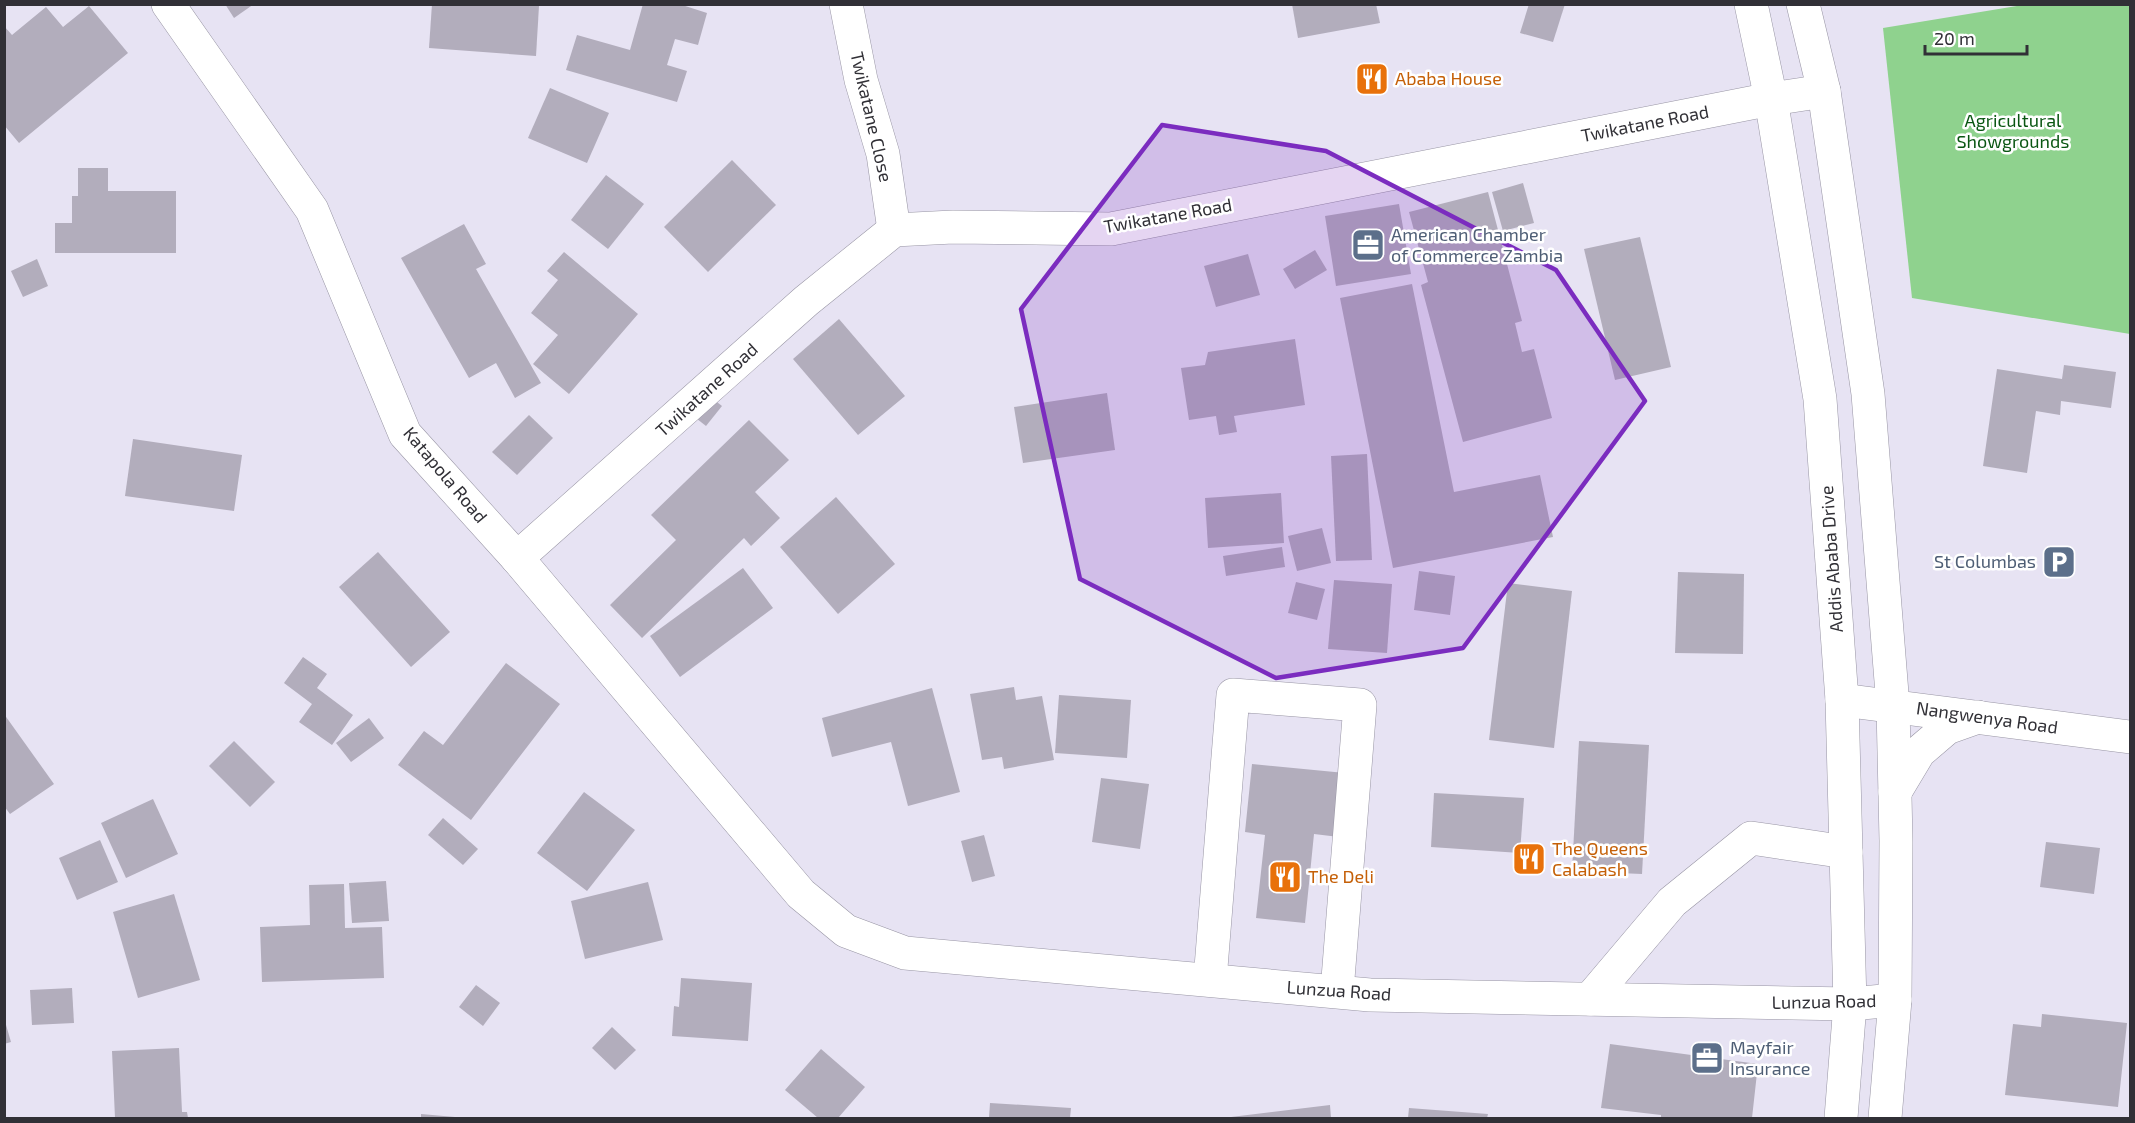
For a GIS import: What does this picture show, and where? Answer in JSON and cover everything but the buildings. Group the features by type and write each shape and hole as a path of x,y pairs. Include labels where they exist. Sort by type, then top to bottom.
{"street":[{"name":"Katapola Road","path":"168,4 312,210 405,434 517,558 801,894"},
{"name":"Twikatane Close","path":"846,4 861,80 883,154 894,230"},
{"name":"Addis Ababa Drive","path":"1751,4 1771,99 1820,399 1842,700 1850,1005 1841,1119"},
{"path":"1803,4 1824,91 1868,394 1893,706 1895,1000 1885,1119"},
{"name":"Twikatane Road","path":"517,558 806,301 894,230 952,227 1110,229 1771,99 1824,91"},
{"path":"1210,980 1233,695 1360,705 1337,992"},
{"name":"Nangwenya Road","path":"1842,700 2130,737"},
{"path":"1895,792 1919,752 1947,728 1978,717"},
{"path":"1590,999 1672,902 1751,838 1846,852"},
{"name":"Lunzua Road","path":"801,894 846,931 905,954 1370,995 1850,1005 1895,1000"}],"highlighted area":[{"path":"1162,125 1326,151 1556,270 1645,401 1463,648 1276,678 1080,579 1021,309"}],"green space":[{"name":"Agricultural Showgrounds","path":"2029,4 2130,5 2130,334 1912,298 1883,28"}],"place":[{"name":"Ababa House","path":"1372,79"},
{"name":"American Chamber of Commerce Zambia","path":"1368,245"},
{"name":"St Columbas","path":"2059,562"},
{"name":"The Queens Calabash","path":"1529,859"},
{"name":"The Deli","path":"1285,877"},
{"name":"Mayfair Insurance","path":"1707,1058"}]}
